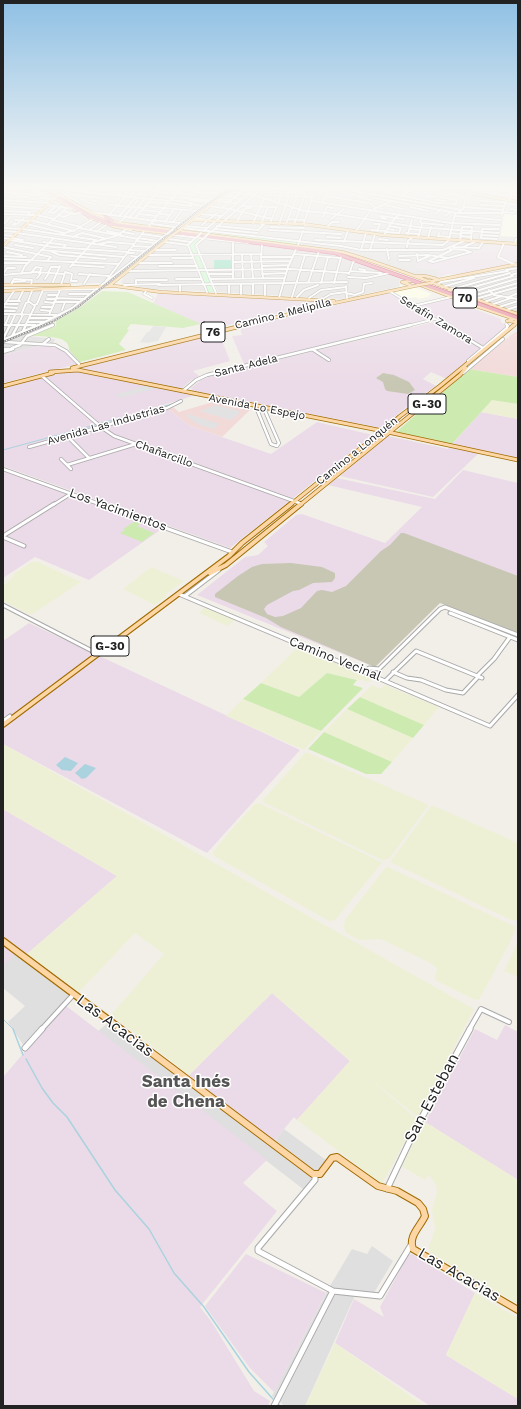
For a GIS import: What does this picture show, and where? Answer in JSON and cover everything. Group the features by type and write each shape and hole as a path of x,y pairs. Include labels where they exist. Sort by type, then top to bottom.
{"highway":[{"name":"70","path":"325,252 361,262 517,319"},
{"name":"70","path":"337,252 348,254 499,309 517,319"},
{"path":"361,262 374,268"},
{"path":"464,300 479,307"},
{"path":"488,304 499,309"}],"main road":[{"path":"152,252 107,288 125,287 146,291 278,297 325,301 346,299"},
{"path":"322,252 354,260 415,284 517,319"},
{"path":"342,252 366,259 488,304 517,319"},
{"name":"Camino a Melipilla","path":"3,385 50,372 80,367 96,361 202,334 415,284 467,275 511,275 518,266"},
{"path":"411,276 426,276 439,279 449,275 467,275"},
{"path":"449,275 454,278"},
{"path":"439,286 438,282 467,275"},
{"path":"397,288 401,286 400,282 402,280 400,277"},
{"path":"420,280 420,277 427,277 432,280 429,282"},
{"path":"3,285 12,282 32,282 39,285 61,285 76,282 84,284 209,294 229,293 297,297 325,301"},
{"name":"Camino a Melipilla","path":"202,334 325,301 336,301 389,291 409,287 415,284"},
{"path":"33,289 39,285"},
{"path":"3,291 23,291 33,289 44,290 101,285"},
{"path":"409,287 419,287 447,295"},
{"path":"209,294 216,293"},
{"path":"502,315 506,317 506,322 511,325 510,328"},
{"name":"Camino a Lonquén","path":"3,725 197,581 294,501 364,445 375,439 399,417 463,368 510,328 517,319"},
{"name":"Camino a Lonquén","path":"197,581 226,565 250,547 407,420 508,334 517,319"},
{"path":"503,338 508,334"},
{"path":"491,340 496,340"},
{"path":"463,368 468,361"},
{"path":"50,372 80,367"},
{"path":"56,372 80,367"},
{"name":"Avenida Lo Espejo","path":"80,367 183,391 289,413"},
{"name":"Camino a Melipilla","path":"3,385 64,370"},
{"name":"Avenida Lo Espejo","path":"244,404 348,424 518,460"},
{"path":"399,417 405,417 407,420"},
{"path":"364,445 366,448 372,448"},
{"path":"243,544 250,547"},
{"path":"10,716 23,710"},
{"name":"Las Acacias","path":"3,940 315,1175 321,1173 332,1158 337,1157 376,1185 397,1191 416,1202 424,1211 424,1218 412,1240 411,1245 415,1251 518,1310"}],"street":[{"path":"3,256 7,252 26,256"},
{"path":"22,260 30,252"},
{"path":"35,252 51,257 47,261"},
{"path":"54,252 58,255 106,259"},
{"path":"61,252 124,257"},
{"path":"106,282 128,252"},
{"path":"4,340 60,315 85,299 144,252"},
{"path":"171,266 172,258 175,252"},
{"path":"278,297 295,252"},
{"path":"308,283 319,252"},
{"path":"387,252 389,259"},
{"path":"398,252 400,260 417,255 437,255 448,258"},
{"path":"416,252 419,261 426,255 437,255 446,252 454,256"},
{"path":"454,252 459,255"},
{"path":"459,252 463,254"},
{"path":"437,255 429,261 433,262 470,252 468,252"},
{"path":"500,252 498,257 518,266"},
{"path":"21,274 31,260 38,254"},
{"path":"83,254 71,266 104,268 108,263"},
{"path":"192,254 209,294"},
{"path":"200,254 216,293"},
{"path":"232,254 233,279"},
{"path":"242,254 243,278"},
{"path":"251,254 252,278"},
{"path":"149,255 262,254 261,262 263,278"},
{"path":"40,261 46,255"},
{"path":"100,258 103,255"},
{"path":"261,257 305,255 340,257 334,283"},
{"path":"292,297 305,255"},
{"path":"3,256 26,256"},
{"path":"131,256 137,257"},
{"path":"399,256 409,258"},
{"path":"321,283 328,257"},
{"path":"172,258 193,258"},
{"path":"181,270 182,258"},
{"path":"3,259 108,263 126,266"},
{"path":"62,280 54,281 60,266 68,259"},
{"path":"346,299 348,277 354,260"},
{"path":"232,262 291,261"},
{"path":"138,263 172,263"},
{"path":"146,271 147,263"},
{"path":"159,271 160,263"},
{"path":"3,264 28,264"},
{"path":"45,279 51,267 60,266"},
{"path":"160,266 196,266"},
{"path":"262,266 289,266"},
{"path":"29,277 34,267 42,268 37,278"},
{"path":"3,275 8,268 16,268 11,274"},
{"path":"359,269 384,274"},
{"path":"262,274 300,270 336,272 350,272 359,269 365,270"},
{"path":"186,279 187,270"},
{"path":"128,271 287,271"},
{"path":"167,284 168,271"},
{"path":"176,283 177,271"},
{"path":"61,285 66,272"},
{"path":"3,275 32,273 56,274 66,272 72,274 71,281 76,282"},
{"path":"348,277 366,278 389,273"},
{"path":"456,292 518,273"},
{"path":"79,274 114,276"},
{"path":"84,284 90,274"},
{"path":"209,274 233,274"},
{"path":"449,290 480,281 511,275"},
{"path":"462,295 487,287 511,275"},
{"path":"469,297 490,291 511,275"},
{"name":"Camino a Melipilla","path":"439,286 439,283 477,277 511,275"},
{"path":"439,286 477,277 494,294 518,300"},
{"path":"238,278 241,294"},
{"path":"210,279 285,278"},
{"path":"176,279 202,279"},
{"path":"136,284 136,280 167,280"},
{"path":"12,282 32,282"},
{"path":"213,284 229,285 258,282 283,283"},
{"path":"213,284 347,282"},
{"path":"158,285 176,283 204,284"},
{"path":"158,285 283,283"},
{"path":"314,283 330,294 346,292 354,295 362,294 364,284 372,283"},
{"path":"125,287 136,284 204,284"},
{"path":"253,284 253,294"},
{"path":"265,284 266,295"},
{"path":"157,290 158,285"},
{"path":"180,285 180,291"},
{"path":"229,285 229,293"},
{"path":"297,297 304,290 318,285"},
{"path":"439,286 488,304 510,298 518,293"},
{"path":"309,298 313,293 346,287"},
{"path":"488,304 500,296 517,288"},
{"path":"476,300 517,288"},
{"path":"12,336 18,325 26,303 29,302 28,300 33,289"},
{"path":"23,331 35,306 34,305 37,304 44,290 97,289"},
{"path":"49,315 60,290"},
{"path":"67,298 70,290"},
{"path":"3,306 14,291"},
{"path":"19,302 23,291"},
{"path":"146,291 146,295 152,297"},
{"name":"Serafín Zamora","path":"389,291 483,348"},
{"path":"69,294 90,294"},
{"path":"325,301 330,294"},
{"path":"48,295 58,295"},
{"path":"413,306 451,297"},
{"path":"47,299 85,299"},
{"path":"499,309 518,300"},
{"path":"7,301 19,302"},
{"path":"3,306 19,302"},
{"path":"29,302 34,305"},
{"path":"45,302 80,302"},
{"path":"62,310 65,302"},
{"path":"3,306 17,308"},
{"path":"499,309 506,310 518,306"},
{"path":"42,307 52,307"},
{"path":"41,310 50,311"},
{"path":"506,310 517,319"},
{"path":"3,311 15,311"},
{"path":"3,314 60,315"},
{"path":"10,314 4,324 38,325"},
{"path":"4,340 15,314"},
{"path":"29,318 53,318"},
{"name":"Santa Adela","path":"183,391 194,381 204,376 435,319"},
{"path":"28,322 46,322"},
{"path":"468,361 507,328 508,326 506,324"},
{"path":"3,351 19,346 28,336 53,325"},
{"name":"Camino a Lonquén","path":"460,375 503,338"},
{"path":"44,344 49,339"},
{"path":"4,340 44,344 62,348 80,367"},
{"path":"312,349 329,360"},
{"name":"Chañarcillo","path":"42,376 114,436 302,504"},
{"name":"Avenida Las Industrias","path":"29,447 181,401"},
{"path":"256,407 271,444 277,446 279,443 265,411 266,409"},
{"path":"67,436 89,458"},
{"path":"67,465 136,444"},
{"path":"61,459 71,468"},
{"name":"Los Yacimientos","path":"3,469 232,552"},
{"path":"3,536 72,493"},
{"path":"3,536 24,546"},
{"path":"185,596 220,570"},
{"name":"Camino Vecinal","path":"179,594 385,681 416,652 479,677"},
{"path":"3,604 98,654"},
{"path":"365,672 369,668 378,669 440,609 445,607 518,635"},
{"path":"450,613 518,640"},
{"path":"393,672 407,678 421,680 444,690 463,693 479,677 510,637"},
{"path":"385,681 490,726 518,695"},
{"path":"3,721 10,716"},
{"path":"25,1048 74,994"},
{"name":"San Esteban","path":"386,1189 415,1130 481,1009 509,1022"},
{"path":"315,1175 315,1180 258,1248 258,1251 333,1291 380,1296 411,1245"},
{"path":"274,1406 333,1291"}],"shaded area":[{"path":"3,252 143,252 102,283 3,285"},
{"path":"154,252 189,252 190,254 151,254"},
{"path":"200,252 325,253 341,256 401,279 398,287 340,299 218,292"},
{"path":"342,252 474,252 416,267 439,269 437,278 414,275"},
{"path":"475,252 498,252 497,254 498,258 513,264 463,274 448,274 437,278 439,269 416,267 419,262 434,263"},
{"path":"502,252 518,252 518,264 500,257"},
{"path":"149,255 190,255 205,291 148,289 121,283 124,276"},
{"path":"518,268 518,313 441,286 442,283"},
{"path":"414,287 432,294 419,299 416,297 405,299 393,292"},
{"path":"95,289 98,291 64,315 3,341 3,291"},
{"path":"389,292 433,319 244,364 232,336 242,335 240,328"},
{"path":"158,293 326,302 211,329 153,303"},
{"path":"447,298 501,319 501,322 506,325 506,328 482,347 447,379 431,372 423,379 436,386 415,400 381,428 193,391 191,388 201,380 211,376 442,320 439,317 433,318 414,306"},
{"path":"51,323 55,325 29,336 55,339 53,345 44,345 3,355 3,343"},
{"path":"153,326 166,327 158,341 147,343 140,342 147,332 149,332"},
{"path":"515,332 518,332 518,377 469,369"},
{"path":"219,333 230,361 193,371 199,376 190,381 181,389 81,369 81,367"},
{"path":"44,345 61,349 77,364 3,383 3,355"},
{"path":"69,371 196,395 100,424 45,377"},
{"path":"383,373 394,375 409,382 415,390 408,394 387,391 383,382 376,378"},
{"path":"42,377 103,428 168,409 190,426 271,454 317,422 373,435 230,548 3,466 3,388"},
{"path":"145,386 157,388 120,398 116,394"},
{"path":"492,400 518,404 518,419 481,412"},
{"path":"216,401 252,408 222,437 190,426 168,409 173,407 179,412"},
{"path":"216,405 240,412 230,420 200,411"},
{"path":"481,412 518,419 518,460 481,451 433,497 340,476 388,436 448,449"},
{"path":"188,414 220,424 213,429 197,424 186,415"},
{"path":"463,470 518,483 518,633 440,603 375,667 197,595 245,557 258,555 268,546 264,542 296,515 302,514 385,543 422,507 328,485 337,478 435,499"},
{"path":"3,471 163,528 89,580 35,557 3,578"},
{"path":"401,533 518,576 518,633 440,603 375,667 281,627 266,618 215,597 215,594 238,576 252,567 262,564 291,563 322,567 335,573 335,578 332,582 313,583 299,590 293,591 267,605 264,609 267,614 275,617 283,616 301,608 317,591 322,590 332,592 346,586"},
{"path":"32,562 38,562 81,582 31,615 3,601 3,586 15,573"},
{"path":"151,567 184,581 165,595 167,596 155,605 123,589"},
{"path":"205,607 236,619 227,626 199,613"},
{"path":"29,623 300,750 207,853 3,744 3,641"},
{"path":"298,647 373,678 369,682 327,673 299,697 261,683"},
{"path":"372,685 380,689 385,685 439,707 424,725 360,697"},
{"path":"243,699 321,731 304,750 226,716"},
{"path":"347,709 413,738 392,762 324,732"},
{"path":"3,744 474,1009 418,1117 364,1074 417,1119 382,1184 297,1120 350,1061 272,993 189,1075 111,1015 164,954 135,933 79,992 27,954 117,876 3,809"},
{"path":"306,752 427,804 428,806 389,859 382,860 263,802 263,800"},
{"path":"259,803 381,862 381,864 335,920 329,921 214,856 213,852 232,829 255,804"},
{"path":"431,806 518,843 518,921 509,919 390,862"},
{"path":"3,809 117,876 27,954 19,951 3,965"},
{"path":"388,867 516,927 509,944 479,1000 473,999 437,981 435,978 437,969 432,964 381,939 359,940 346,933 344,926 345,920 385,868"},
{"path":"518,942 518,977 504,971"},
{"path":"3,944 71,996 24,1046 8,1022 25,1006 3,988"},
{"path":"272,993 350,1061 297,1120 294,1117 269,1147 189,1075"},
{"path":"65,1005 267,1160 243,1183 277,1211 200,1307 211,1321 254,1391 270,1401 268,1406 3,1406 3,1077"},
{"path":"108,1023 312,1178 303,1189 98,1031"},
{"path":"505,1025 518,1032 518,1180 425,1122 475,1029 497,1040"},
{"path":"425,1122 518,1180 518,1304 429,1252 429,1246 435,1229 432,1210 437,1192 436,1184 428,1175 425,1180 401,1166"},
{"path":"284,1129 326,1160 317,1172 275,1140"},
{"path":"372,1246 393,1261 374,1293 357,1291 305,1406 285,1406 272,1396 330,1286 352,1249 367,1254"},
{"path":"246,1254 326,1293 274,1392 249,1367 205,1306"},
{"path":"412,1254 475,1293 446,1355 518,1399 518,1406 430,1406 335,1343 354,1299 384,1317 380,1307 408,1255"},
{"path":"475,1293 518,1318 518,1399 446,1355"},
{"path":"335,1343 424,1406 305,1406"}],"green space":[{"path":"192,252 199,252 215,292 208,292"},
{"path":"214,260 231,260 232,269 214,270"},
{"path":"102,291 128,292 201,324 183,328 131,324 127,329 129,330 119,344 126,350 80,362 69,350 65,341 54,337 30,336 56,326 56,321 82,306"},
{"path":"469,369 518,377 518,404 492,400 452,444 396,432"},
{"path":"137,520 143,522 137,526 154,533 142,542 120,533 125,530 123,529"},
{"path":"327,673 357,680 353,685 363,688 321,731 243,699 261,683 299,697"},
{"path":"360,697 424,725 413,738 347,709"},
{"path":"324,732 392,762 381,774 366,774 308,749"}],"water":[{"path":"65,757 78,763 71,771 62,770 56,765"},
{"path":"85,764 96,768 86,778 82,779 75,773"}],"waterway":[{"path":"3,450 172,404"},
{"path":"3,1019 13,1029"},
{"path":"13,1029 23,1055"},
{"path":"26,1059 42,1088 53,1103 67,1117 115,1190 149,1229 174,1273 204,1307 249,1372 273,1399"}],"railway":[{"path":"3,342 52,322 78,307 147,252"}],"district":[{"name":"Santa Inés de Chena","path":"186,1092"}]}
